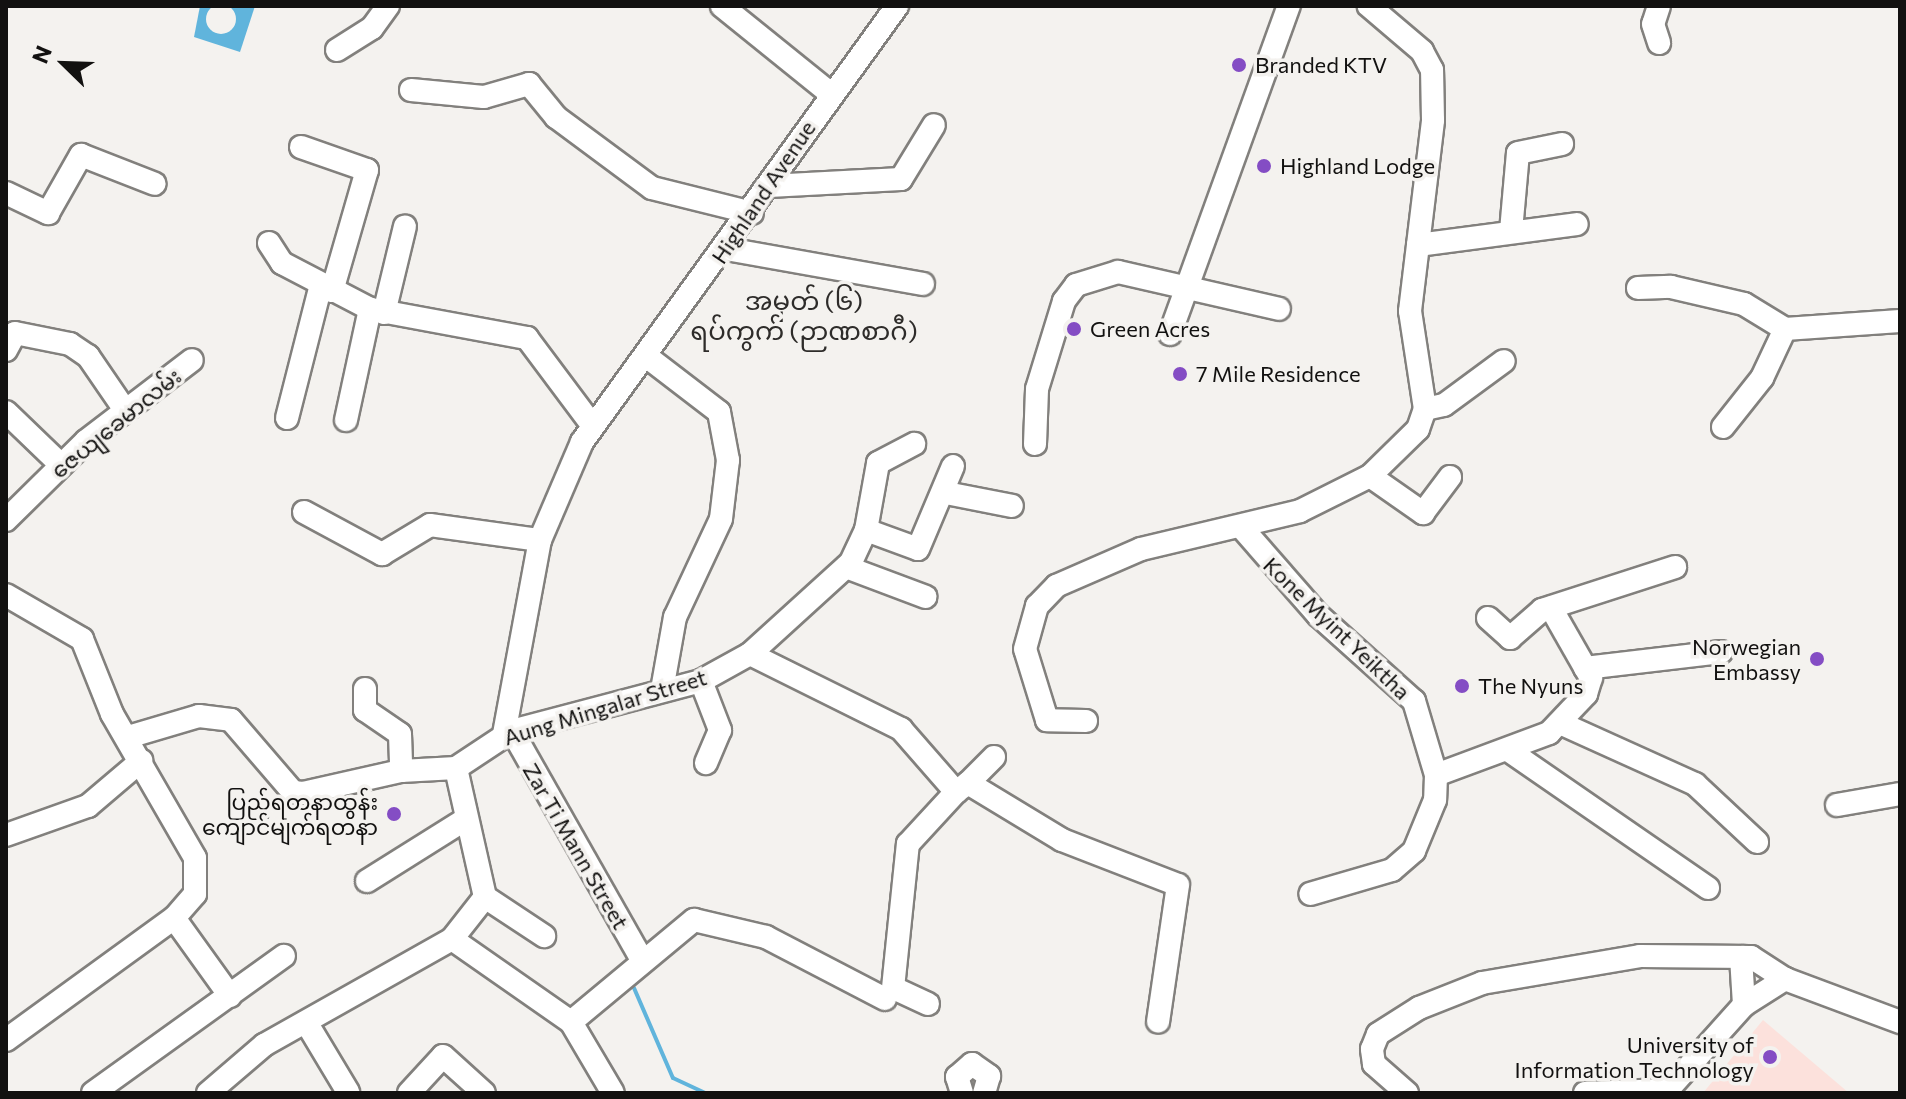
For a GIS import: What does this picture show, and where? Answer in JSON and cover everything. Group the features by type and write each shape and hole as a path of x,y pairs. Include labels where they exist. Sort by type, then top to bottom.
{"street":[{"path":"337,50 372,28 388,6"},
{"path":"722,6 831,94"},
{"name":"Highland Avenue","path":"508,733 540,540 592,425 727,249 831,94 897,6"},
{"path":"1170,334 1184,286 1289,6"},
{"path":"1086,721 1047,720 1025,649 1037,606 1056,586 1141,549 1243,529 1370,476 1418,429 1425,409 1410,311 1432,70 1422,51 1369,6"},
{"path":"1659,6 1653,24 1659,43"},
{"path":"411,90 484,97 529,84 556,117 652,188 752,213"},
{"path":"769,186 901,179 934,125"},
{"path":"1511,231 1518,153 1562,144"},
{"path":"287,418 367,170 301,147"},
{"path":"6,193 48,213 81,155 155,184"},
{"path":"1418,245 1577,224"},
{"path":"346,420 405,226"},
{"path":"269,243 282,263 377,311 527,338 592,425"},
{"path":"727,249 923,284"},
{"path":"1035,444 1037,389 1064,301 1076,285 1118,272 1279,309"},
{"path":"1638,288 1671,287 1744,304 1785,329 1900,321"},
{"path":"1723,427 1762,378 1785,329"},
{"path":"6,350 15,333 70,344 88,356 125,410"},
{"path":"646,356 719,412 728,460 721,519 675,617 662,690"},
{"name":"ဇေယျခေမာလမ်း","path":"6,520 60,464 192,360"},
{"path":"1425,409 1444,405 1504,361"},
{"path":"6,412 60,464"},
{"name":"Aung Mingalar Street","path":"456,768 508,733 701,681 750,654 846,567 866,530 878,463 914,444"},
{"path":"866,530 918,549 946,493 953,466"},
{"path":"1370,476 1423,513 1450,477"},
{"path":"946,493 1012,506"},
{"path":"304,512 382,554 430,525 540,540"},
{"name":"Kone Myint Yeiktha","path":"1243,529 1318,615 1414,701 1436,775 1432,811 1414,851 1392,870 1310,894"},
{"path":"846,567 926,597"},
{"path":"1488,618 1510,638 1551,608 1675,567"},
{"path":"6,595 82,639 128,737 200,875 174,918 6,1040"},
{"path":"1551,608 1588,673"},
{"path":"1588,673 1721,652"},
{"path":"750,654 901,729 962,788 1062,840 1178,885 1158,1022"},
{"path":"1436,775 1508,750 1560,723 1588,673"},
{"path":"701,681 720,730 706,763"},
{"path":"365,689 365,710 400,734 401,771"},
{"path":"128,737 199,716 231,720 293,792 401,771 456,768 485,897 544,936"},
{"path":"1560,723 1695,784 1757,842"},
{"name":"Zar Ti Mann Street","path":"508,733 642,960"},
{"path":"1508,750 1708,888"},
{"path":"928,1004 893,988 908,844 994,757"},
{"path":"6,835 88,806 141,761"},
{"path":"1837,805 1900,794"},
{"path":"367,881 466,819"},
{"path":"208,1093 264,1045 452,939 485,897"},
{"path":"174,918 230,996"},
{"path":"571,1022 642,960 694,920 713,920 766,937 885,999"},
{"path":"452,939 571,1022 602,1089"},
{"path":"93,1093 284,956"},
{"path":"1407,1093 1374,1064 1372,1049 1378,1034 1419,1008 1482,983 1640,956 1741,957 1785,979 1900,1022"},
{"path":"1741,957 1744,1005"},
{"path":"1585,1093 1666,1091 1744,1005 1785,979"},
{"path":"306,1022 348,1093"},
{"path":"409,1093 443,1056 484,1093"},
{"path":"962,1093 957,1077 972,1064 989,1076 984,1093"}],"shaded area":[{"name":"University of Information Technology","path":"1763,1020 1849,1093 1703,1093"}],"water":[{"path":"200,6 255,6 240,52 194,37"}],"pier":[{"path":"221,4 232,8 236,19 232,30 221,34 210,30 206,19 210,8"}],"waterway":[{"path":"634,988 673,1078 705,1093"}],"place":[{"name":"Branded KTV","path":"1239,65"},
{"name":"Highland Lodge","path":"1264,166"},
{"name":"Green Acres","path":"1074,329"},
{"name":"7 Mile Residence","path":"1180,374"},
{"name":"Norwegian Embassy","path":"1817,659"},
{"name":"The Nyuns","path":"1462,686"},
{"name":"ပြည့်ရတနာထွန်း ကျောင်မျက်ရတနာ","path":"394,814"},
{"name":"University of Information Technology","path":"1770,1057"}],"district":[{"name":"အမှတ် (၆) ရပ်ကွက် (ဉာဏစာဂီ)","path":"804,315"}]}
